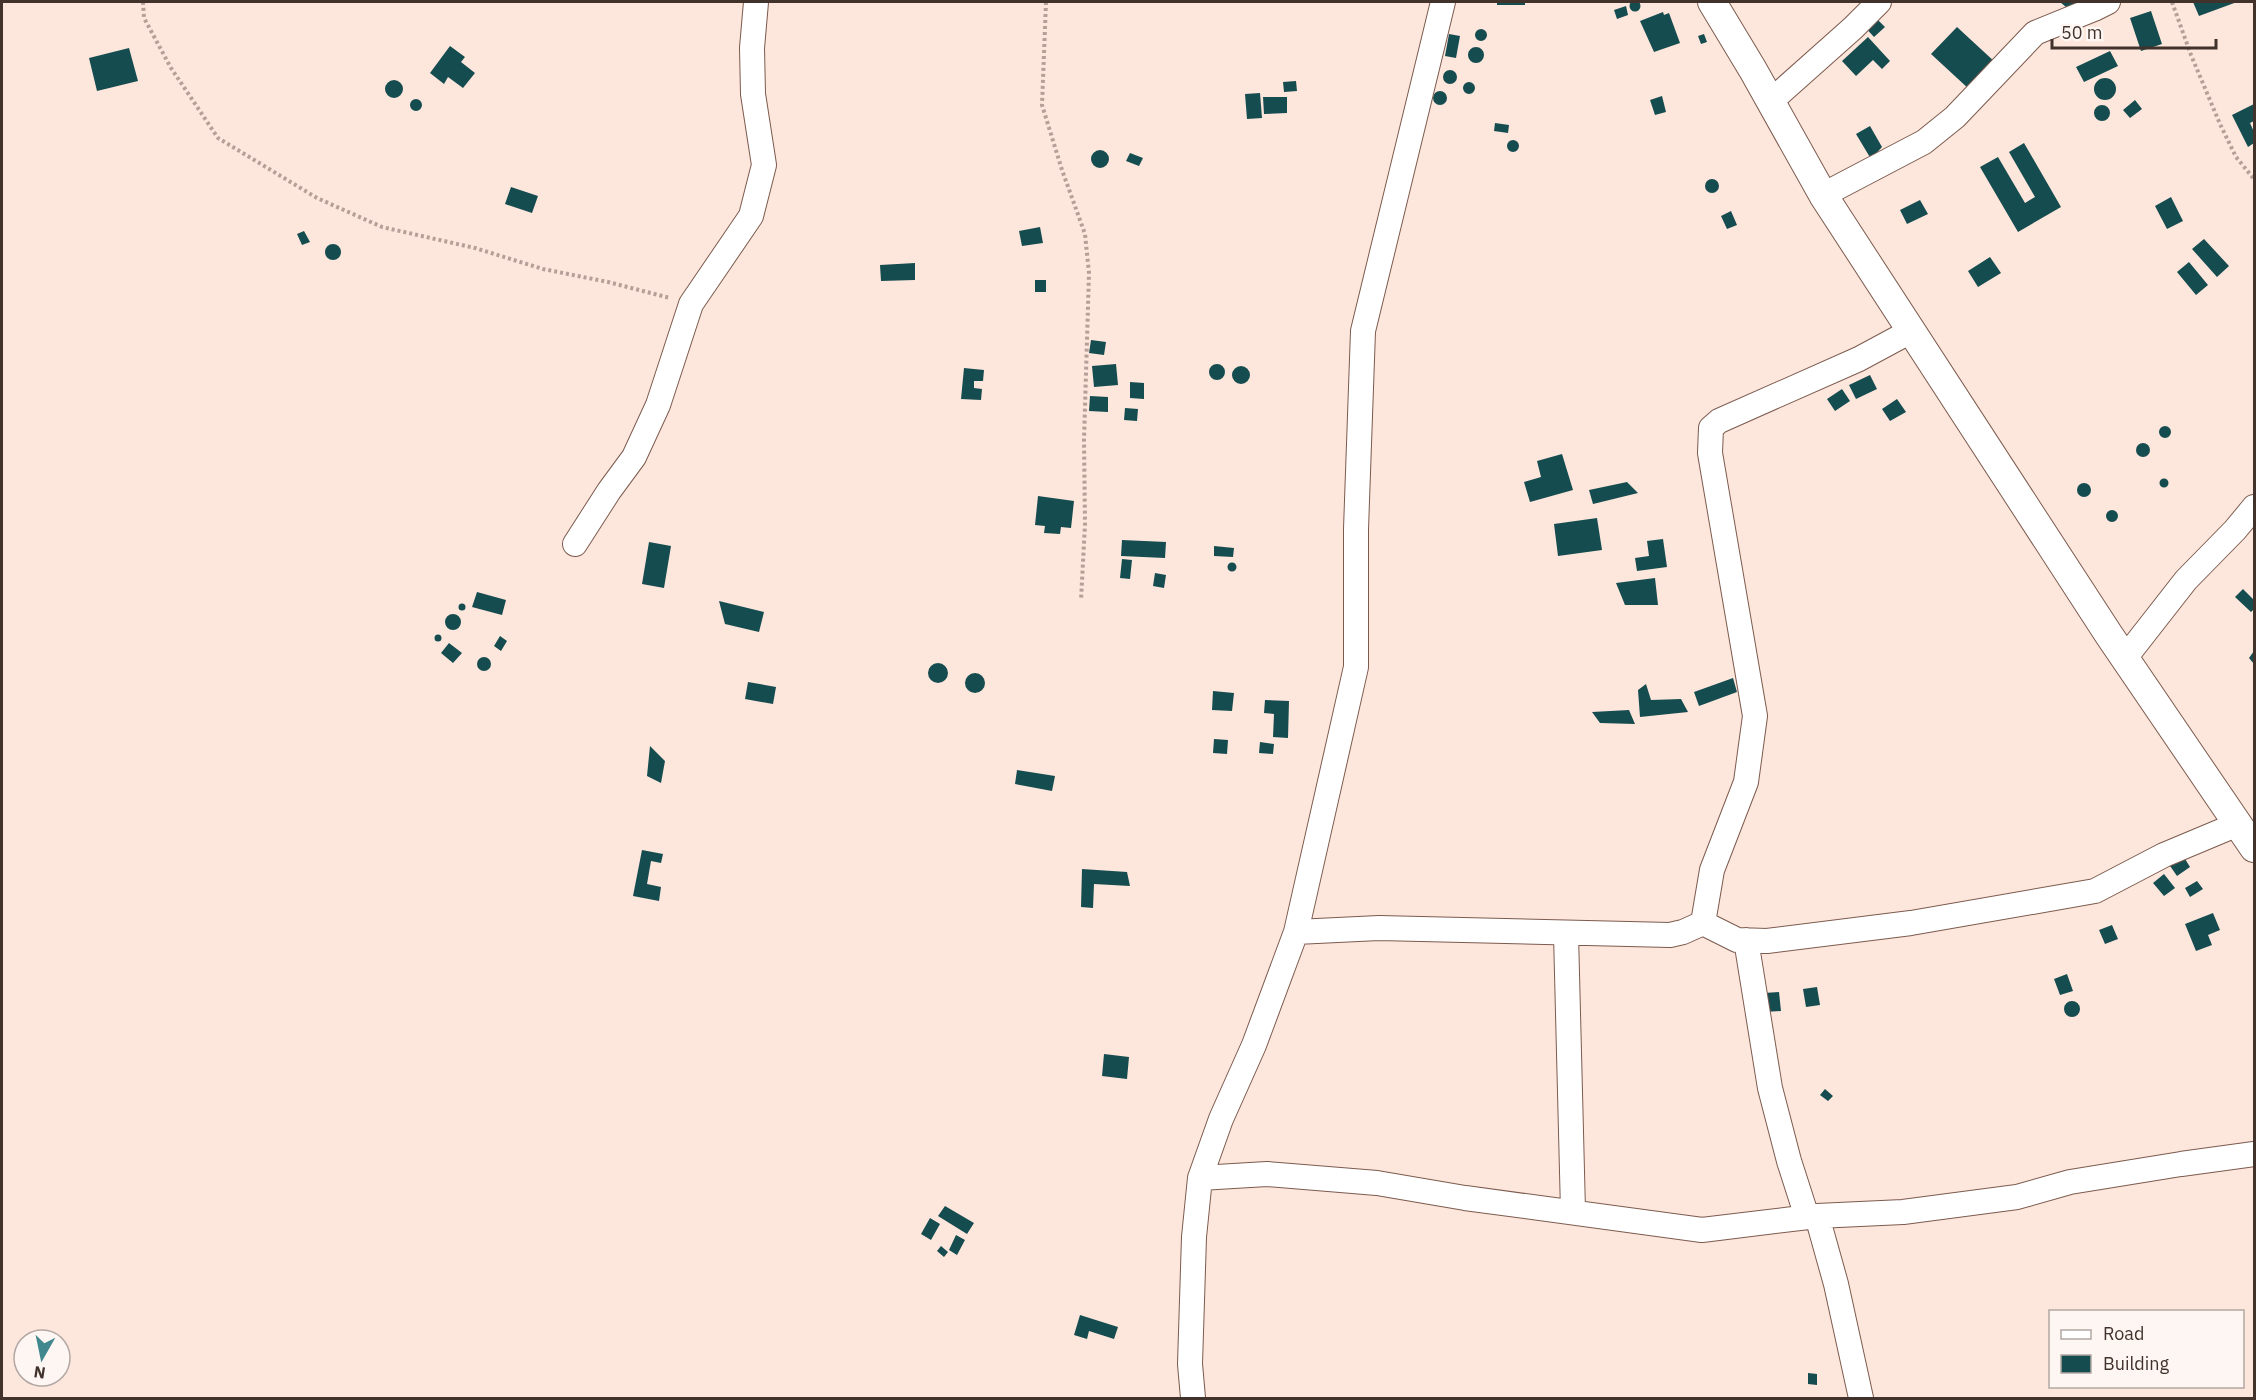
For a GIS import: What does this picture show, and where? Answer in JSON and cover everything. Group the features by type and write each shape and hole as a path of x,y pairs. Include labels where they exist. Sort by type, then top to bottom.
{"street":[{"path":"574,544 634,457 657,405 691,303 751,216 764,165 753,94 752,48 756,2"},
{"path":"1193,1398 1190,1353 1194,1237 1200,1178 1221,1119 1254,1045 1296,932 1356,667 1356,528 1363,331 1443,2"},
{"path":"1712,2 1823,195 2125,657 2254,848"},
{"path":"1771,101 1879,2"},
{"path":"1823,195 1924,142 1955,117 2035,33 2108,2"},
{"path":"1703,923 1712,870 1746,783 1755,716 1710,453 1711,428 1719,421 1859,359 1911,331"},
{"path":"2125,657 2186,580 2254,507"},
{"path":"1703,923 1737,940 1767,941 1911,923 2096,891 2164,855 2238,824"},
{"path":"1296,932 1379,928 1670,935 1703,923"},
{"path":"1566,934 1573,1211"},
{"path":"1746,940 1770,1088 1789,1161 1812,1216 1836,1284 1861,1398"},
{"path":"1200,1178 1268,1174 1377,1183 1465,1198 1702,1230 1812,1216 1903,1212 2017,1197 2070,1182 2254,1154"}],"path":[{"path":"143,2 144,18 171,68 218,138 317,198 382,227 475,248 543,269 608,282 691,303"},
{"path":"1046,2 1042,105 1085,234 1089,273 1082,600"},
{"path":"2172,2 2220,124 2236,157 2254,179"}],"building":[{"path":"1635,0 1641,6 1635,12 1629,6"},
{"path":"1497,2 1525,2 1525,5 1497,5"},
{"path":"2060,2 2084,2 2066,7"},
{"path":"2193,2 2237,2 2199,16"},
{"path":"1626,6 1628,15 1617,19 1614,10"},
{"path":"2151,11 2162,44 2141,51 2130,18"},
{"path":"1663,12 1664,15 1669,13 1680,43 1654,52 1640,21"},
{"path":"1872,14 1885,27 1874,37 1862,24"},
{"path":"1957,27 1996,63 1970,90 1931,54"},
{"path":"1483,29 1487,35 1483,41 1479,41 1475,33"},
{"path":"1449,34 1460,36 1456,58 1445,56"},
{"path":"1704,34 1707,42 1701,44 1698,36"},
{"path":"1868,37 1890,61 1882,69 1873,60 1856,76 1842,61"},
{"path":"450,46 465,57 461,62 475,73 463,88 448,77 444,84 430,73"},
{"path":"1476,47 1484,55 1476,63 1468,55"},
{"path":"129,48 138,81 97,91 89,58"},
{"path":"2110,51 2118,66 2084,82 2076,67"},
{"path":"1450,70 1455,72 1457,77 1455,82 1450,84 1445,82 1443,77 1445,72"},
{"path":"2105,78 2113,81 2116,89 2113,97 2105,100 2097,97 2094,89 2097,81"},
{"path":"394,80 400,83 403,89 400,95 394,98 388,95 385,89 388,83"},
{"path":"1296,81 1297,91 1284,92 1283,82"},
{"path":"1471,82 1475,88 1471,94 1467,94 1463,86"},
{"path":"1440,91 1445,93 1447,98 1445,103 1440,105 1435,103 1433,98 1435,93"},
{"path":"1260,93 1262,118 1247,119 1245,94"},
{"path":"1662,96 1666,112 1655,115 1650,100"},
{"path":"1263,97 1287,97 1287,113 1264,114"},
{"path":"418,99 422,105 418,111 414,111 410,103"},
{"path":"2135,100 2142,109 2130,118 2123,110"},
{"path":"2254,104 2254,121 2250,123 2254,132 2254,143 2248,147 2232,115"},
{"path":"2102,105 2108,107 2110,113 2108,119 2102,121 2096,119 2094,113 2096,107"},
{"path":"1495,123 1509,125 1508,133 1494,131"},
{"path":"1870,126 1882,147 1871,159 1856,134"},
{"path":"1513,140 1519,146 1513,152 1507,146"},
{"path":"2024,143 2061,207 2018,232 1980,167 1998,157 2025,203 2035,197 2009,152"},
{"path":"1096,150 1104,150 1109,155 1107,166 1096,168 1091,163 1091,155"},
{"path":"1130,153 1143,158 1139,166 1126,161"},
{"path":"1709,179 1715,179 1719,186 1715,193 1709,193 1705,189 1705,183"},
{"path":"511,187 538,196 532,213 505,204"},
{"path":"2171,197 2183,221 2167,229 2155,206"},
{"path":"1920,200 1928,214 1907,224 1900,210"},
{"path":"1731,211 1737,225 1727,229 1721,216"},
{"path":"1040,227 1043,243 1022,246 1019,231"},
{"path":"304,231 310,242 302,245 297,234"},
{"path":"2204,239 2229,266 2217,277 2192,249"},
{"path":"330,244 336,244 341,252 339,258 330,260 325,255 325,249"},
{"path":"1990,257 2001,273 1978,287 1968,271"},
{"path":"2189,262 2208,285 2196,295 2177,272"},
{"path":"915,263 915,280 881,281 880,265"},
{"path":"1035,280 1046,280 1046,292 1035,292"},
{"path":"1091,340 1106,342 1104,355 1089,353"},
{"path":"1116,364 1118,385 1094,387 1092,366"},
{"path":"1217,364 1223,366 1225,372 1223,378 1217,380 1211,378 1209,372 1211,366"},
{"path":"1241,366 1247,369 1250,375 1247,381 1241,384 1235,381 1232,375 1235,369"},
{"path":"964,368 984,370 983,381 974,381 974,388 982,389 981,400 961,399"},
{"path":"1870,375 1877,389 1856,399 1849,385"},
{"path":"1130,382 1144,383 1144,399 1130,398"},
{"path":"1842,389 1850,401 1835,411 1827,399"},
{"path":"1090,396 1108,397 1108,412 1089,411"},
{"path":"1897,399 1906,412 1890,421 1882,409"},
{"path":"1125,408 1138,409 1137,421 1124,420"},
{"path":"2167,426 2171,432 2167,438 2163,438 2159,430"},
{"path":"2140,443 2146,443 2150,450 2146,457 2140,457 2136,453 2136,447"},
{"path":"1562,454 1573,490 1530,502 1524,482 1541,477 1537,461"},
{"path":"2164,478 2169,483 2164,488 2159,483"},
{"path":"1627,482 1638,493 1593,504 1589,490"},
{"path":"2084,483 2089,485 2091,490 2089,495 2084,497 2079,495 2077,490 2079,485"},
{"path":"1038,496 1074,501 1071,528 1061,527 1060,534 1044,533 1045,526 1035,525"},
{"path":"2114,510 2118,516 2114,522 2110,522 2106,514"},
{"path":"1597,518 1602,550 1558,556 1554,524"},
{"path":"1663,539 1667,567 1637,571 1635,558 1649,556 1647,541"},
{"path":"1122,540 1166,542 1165,558 1121,556"},
{"path":"649,542 671,546 664,588 642,584"},
{"path":"1214,546 1234,548 1233,557 1214,556"},
{"path":"1122,559 1132,560 1130,579 1120,578"},
{"path":"1232,563 1236,567 1232,571 1228,567"},
{"path":"1155,573 1166,575 1164,588 1153,586"},
{"path":"1655,578 1658,605 1625,605 1616,583"},
{"path":"2243,589 2254,600 2254,609 2251,612 2235,597"},
{"path":"477,592 506,600 502,615 472,607"},
{"path":"719,601 764,612 759,632 725,624"},
{"path":"462,604 465,607 462,610 459,607"},
{"path":"453,614 459,616 461,622 459,628 453,630 447,628 445,622 447,616"},
{"path":"438,635 441,638 438,641 435,638"},
{"path":"500,636 507,641 501,651 494,646"},
{"path":"449,643 462,653 453,663 441,653"},
{"path":"2254,651 2254,664 2249,658"},
{"path":"484,657 489,659 491,664 489,669 484,671 479,669 477,664 479,659"},
{"path":"938,663 945,666 948,673 945,680 938,683 931,680 928,673 931,666"},
{"path":"971,673 979,673 985,679 985,687 979,693 971,693 965,687 965,679"},
{"path":"1733,678 1737,692 1699,706 1694,692"},
{"path":"748,682 776,687 773,704 745,699"},
{"path":"1646,684 1651,700 1681,699 1688,712 1640,717 1638,690"},
{"path":"1213,691 1234,693 1232,711 1212,710"},
{"path":"1265,700 1289,701 1288,738 1273,737 1274,714 1264,713"},
{"path":"1629,710 1635,724 1600,723 1592,712"},
{"path":"1214,739 1228,740 1227,754 1213,753"},
{"path":"1260,742 1274,744 1273,754 1259,753"},
{"path":"650,746 665,761 661,783 647,776"},
{"path":"1017,770 1055,776 1052,791 1015,784"},
{"path":"642,850 663,854 661,863 651,861 647,884 661,887 659,901 633,896"},
{"path":"2182,854 2190,867 2177,876 2168,863"},
{"path":"1082,869 1127,872 1130,886 1094,884 1093,908 1081,907"},
{"path":"2164,874 2175,888 2164,896 2153,883"},
{"path":"2197,881 2203,889 2190,897 2185,888"},
{"path":"2213,913 2220,930 2208,935 2212,945 2196,951 2185,924"},
{"path":"2112,925 2118,939 2105,944 2099,930"},
{"path":"2067,974 2073,991 2060,995 2054,979"},
{"path":"1817,987 1820,1005 1806,1007 1803,989"},
{"path":"1779,992 1781,1011 1765,1012 1764,993"},
{"path":"2072,1001 2080,1009 2072,1017 2064,1009"},
{"path":"1104,1054 1129,1057 1127,1079 1102,1076"},
{"path":"1825,1089 1833,1096 1828,1101 1820,1095"},
{"path":"945,1206 974,1223 967,1234 938,1216"},
{"path":"930,1218 940,1224 931,1240 921,1234"},
{"path":"956,1235 965,1240 957,1255 949,1250"},
{"path":"941,1246 948,1252 944,1257 937,1251"},
{"path":"1080,1315 1118,1327 1114,1339 1089,1331 1087,1339 1074,1335"},
{"path":"1808,1373 1817,1374 1817,1385 1808,1384"}]}
